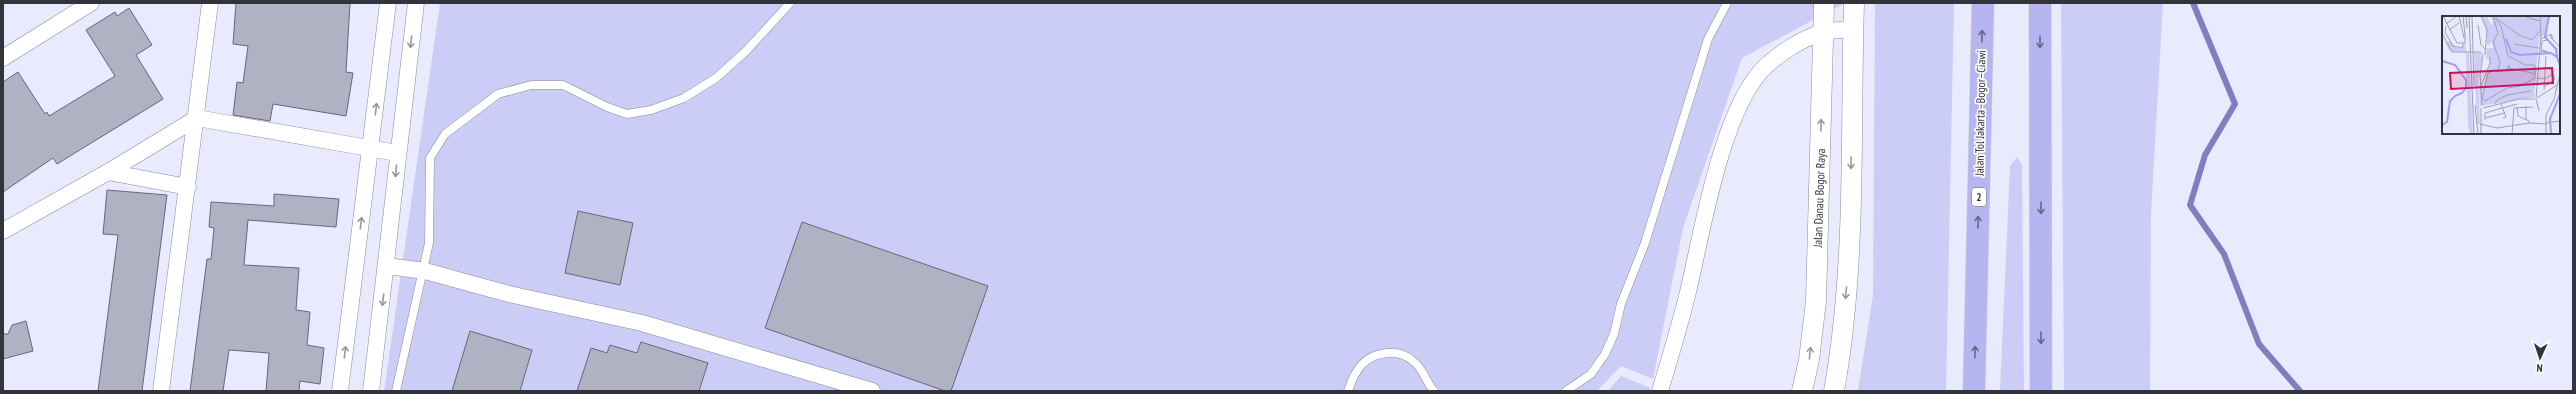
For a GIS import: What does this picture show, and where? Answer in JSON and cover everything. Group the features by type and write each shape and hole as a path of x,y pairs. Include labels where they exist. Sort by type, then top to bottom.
{"highway":[{"name":"Jalan Tol Jakarta–Bogor–Ciawi","path":"1974,391 1982,3"},
{"path":"2040,3 2041,391"}],"street":[{"path":"3,58 91,3"},
{"path":"161,391 197,118 210,3"},
{"path":"340,391 388,3"},
{"path":"371,391 387,266 397,152 416,3"},
{"name":"Jalan Danau Bogor Raya","path":"1802,391 1809,360 1816,301 1824,3"},
{"path":"1834,391 1847,280 1851,190 1854,3"},
{"path":"1660,391 1682,316 1715,177 1737,111 1747,91 1762,70 1790,49 1823,32 1853,30"},
{"path":"3,231 108,172 197,118 397,152"},
{"path":"108,172 188,187"},
{"path":"387,266 425,271 509,294 642,323 872,391"}],"lane":[{"path":"396,391 425,271 429,243 430,158 445,134 498,94 531,85 563,85 607,107 627,114 651,110 684,98 716,78 746,51 790,3"},
{"path":"1566,391 1591,374 1605,354 1614,334 1621,304 1645,243 1706,45 1727,3"},
{"path":"1348,391 1356,371 1363,362 1377,354 1391,353 1402,354 1413,360 1434,391"}],"shaded area":[{"path":"440,3 1845,3 1742,58 1683,228 1653,379 1621,366 1597,391 384,391"},
{"path":"1875,3 1954,3 1946,391 1858,391 1873,295"},
{"path":"2061,3 2163,3 2151,214 2150,391 2064,391"},
{"path":"2017,157 2022,165 2024,391 2000,391 2010,166"},
{"path":"1621,376 1650,388 1649,391 1608,391"}],"building":[{"path":"236,3 350,3 346,72 353,73 346,116 273,104 270,121 233,115 237,82 243,83 248,46 233,44"},
{"path":"129,8 152,45 136,55 163,99 57,164 53,158 3,192 3,82 18,72 45,114 47,112 49,116 115,76 86,30 115,12 117,16"},
{"path":"107,190 167,195 142,391 98,391 118,235 103,234"},
{"path":"274,194 339,199 336,227 248,220 244,265 299,268 296,310 310,312 307,345 324,348 320,384 300,381 299,391 266,391 269,353 229,350 223,391 190,391 207,259 211,259 214,228 209,227 211,202 274,206"},
{"path":"578,211 633,223 620,285 565,273"},
{"path":"802,222 988,286 951,391 945,391 765,328"},
{"path":"26,321 33,351 3,359 3,334 8,334 12,325"},
{"path":"470,331 532,350 520,391 452,391"},
{"path":"641,342 708,363 699,391 577,391 591,348 607,353 610,345 637,353"}],"waterway":[{"path":"2193,3 2235,104 2205,155 2190,205 2224,254 2259,344 2300,391"}]}
